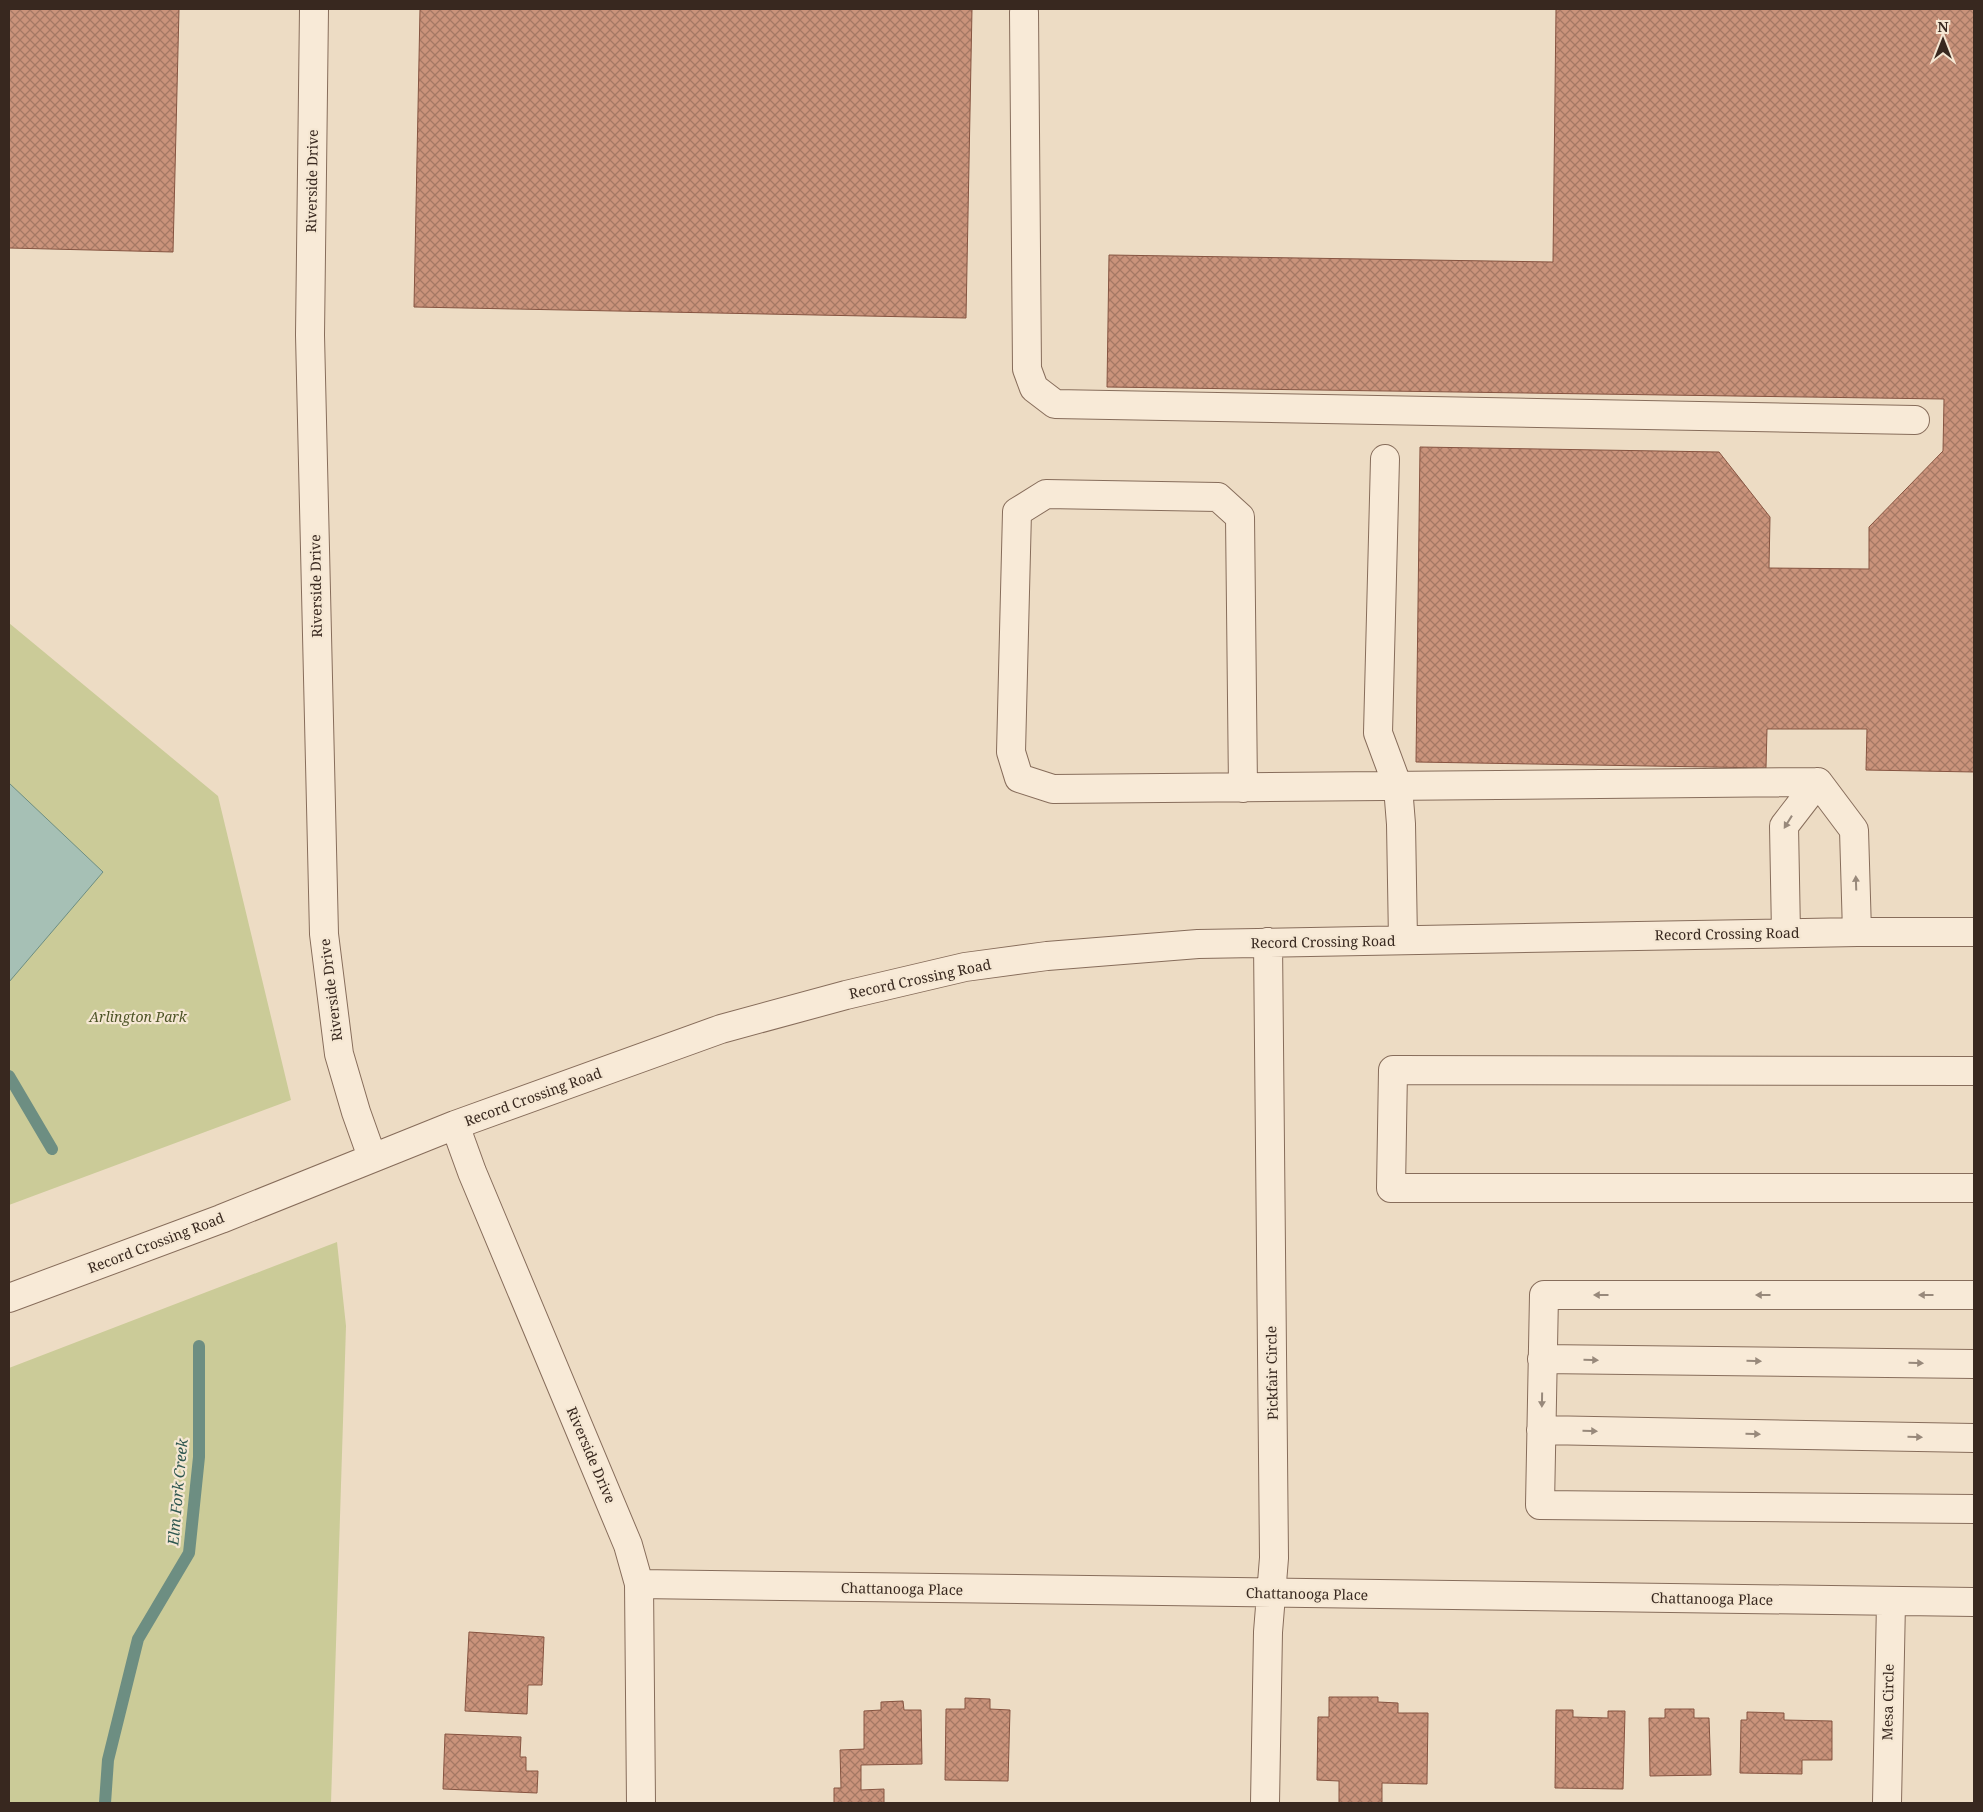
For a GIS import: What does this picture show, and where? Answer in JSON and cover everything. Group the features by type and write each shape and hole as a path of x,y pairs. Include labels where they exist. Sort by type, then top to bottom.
{"street":[{"name":"Riverside Drive","path":"314,9 310,335 324,934 339,1054 356,1112 372,1157"},
{"path":"1023,10 1027,369 1034,388 1055,404 1915,420"},
{"path":"1386,459 1378,733 1398,787 1401,824 1403,940"},
{"path":"1243,788 1240,517 1218,496 1046,494 1017,512 1011,752 1019,778 1053,789 1243,788 1398,787 1818,782"},
{"path":"1818,782 1854,830 1857,932"},
{"path":"1786,933 1784,826 1818,782"},
{"name":"Record Crossing Road","path":"9,1298 212,1222 455,1125 722,1029 846,995 965,967 1047,956 1198,944 1786,933 1974,932"},
{"name":"Pickfair Circle","path":"1265,1803 1268,1632 1274,1548 1268,942"},
{"path":"1974,1071 1392,1070 1391,1188 1974,1188"},
{"name":"Riverside Drive","path":"455,1125 472,1172 628,1545 640,1584 640,1803"},
{"path":"1974,1295 1544,1295 1540,1505 1974,1510"},
{"path":"1542,1359 1974,1364"},
{"path":"1541,1430 1974,1438"},
{"name":"Chattanooga Place","path":"640,1584 1974,1602"},
{"name":"Mesa Circle","path":"1887,1803 1891,1602"}],"green space":[{"name":"Arlington Park","path":"9,623 218,796 291,1100 9,1205"},
{"path":"337,1242 346,1326 331,1803 9,1803 9,1368"}],"shaded area":[{"path":"9,783 103,872 9,982"}],"building":[{"path":"9,9 179,9 173,252 9,248"},
{"path":"420,9 972,9 966,318 414,307"},
{"path":"1556,9 1974,9 1974,772 1866,770 1867,729 1767,729 1766,768 1416,762 1420,447 1719,452 1770,517 1769,568 1869,569 1869,527 1943,451 1944,399 1107,387 1109,255 1553,262"},
{"path":"469,1632 544,1637 542,1685 528,1685 527,1714 465,1711"},
{"path":"1329,1697 1378,1697 1378,1702 1398,1703 1398,1713 1428,1713 1427,1784 1382,1783 1382,1803 1339,1803 1339,1781 1317,1780 1318,1717 1329,1717"},
{"path":"965,1698 990,1699 990,1709 1010,1710 1008,1781 945,1780 946,1709 965,1709"},
{"path":"903,1701 904,1710 921,1710 922,1764 861,1765 861,1790 884,1789 884,1803 834,1803 834,1788 841,1788 840,1750 864,1749 864,1711 881,1710 881,1702"},
{"path":"1665,1709 1694,1709 1694,1718 1709,1718 1711,1775 1650,1776 1649,1718 1665,1718"},
{"path":"1556,1710 1573,1710 1573,1717 1608,1718 1608,1711 1625,1711 1623,1789 1555,1788"},
{"path":"1747,1712 1784,1713 1784,1720 1832,1721 1832,1760 1802,1760 1802,1774 1740,1773 1741,1720 1747,1720"},
{"path":"445,1734 521,1737 520,1757 526,1757 526,1771 538,1771 537,1793 443,1789"}],"waterway":[{"name":"Elm Fork Creek","path":"9,1076 52,1149"},
{"name":"Elm Fork Creek","path":"105,1803 108,1760 138,1639 189,1553 199,1457 199,1346"}]}
